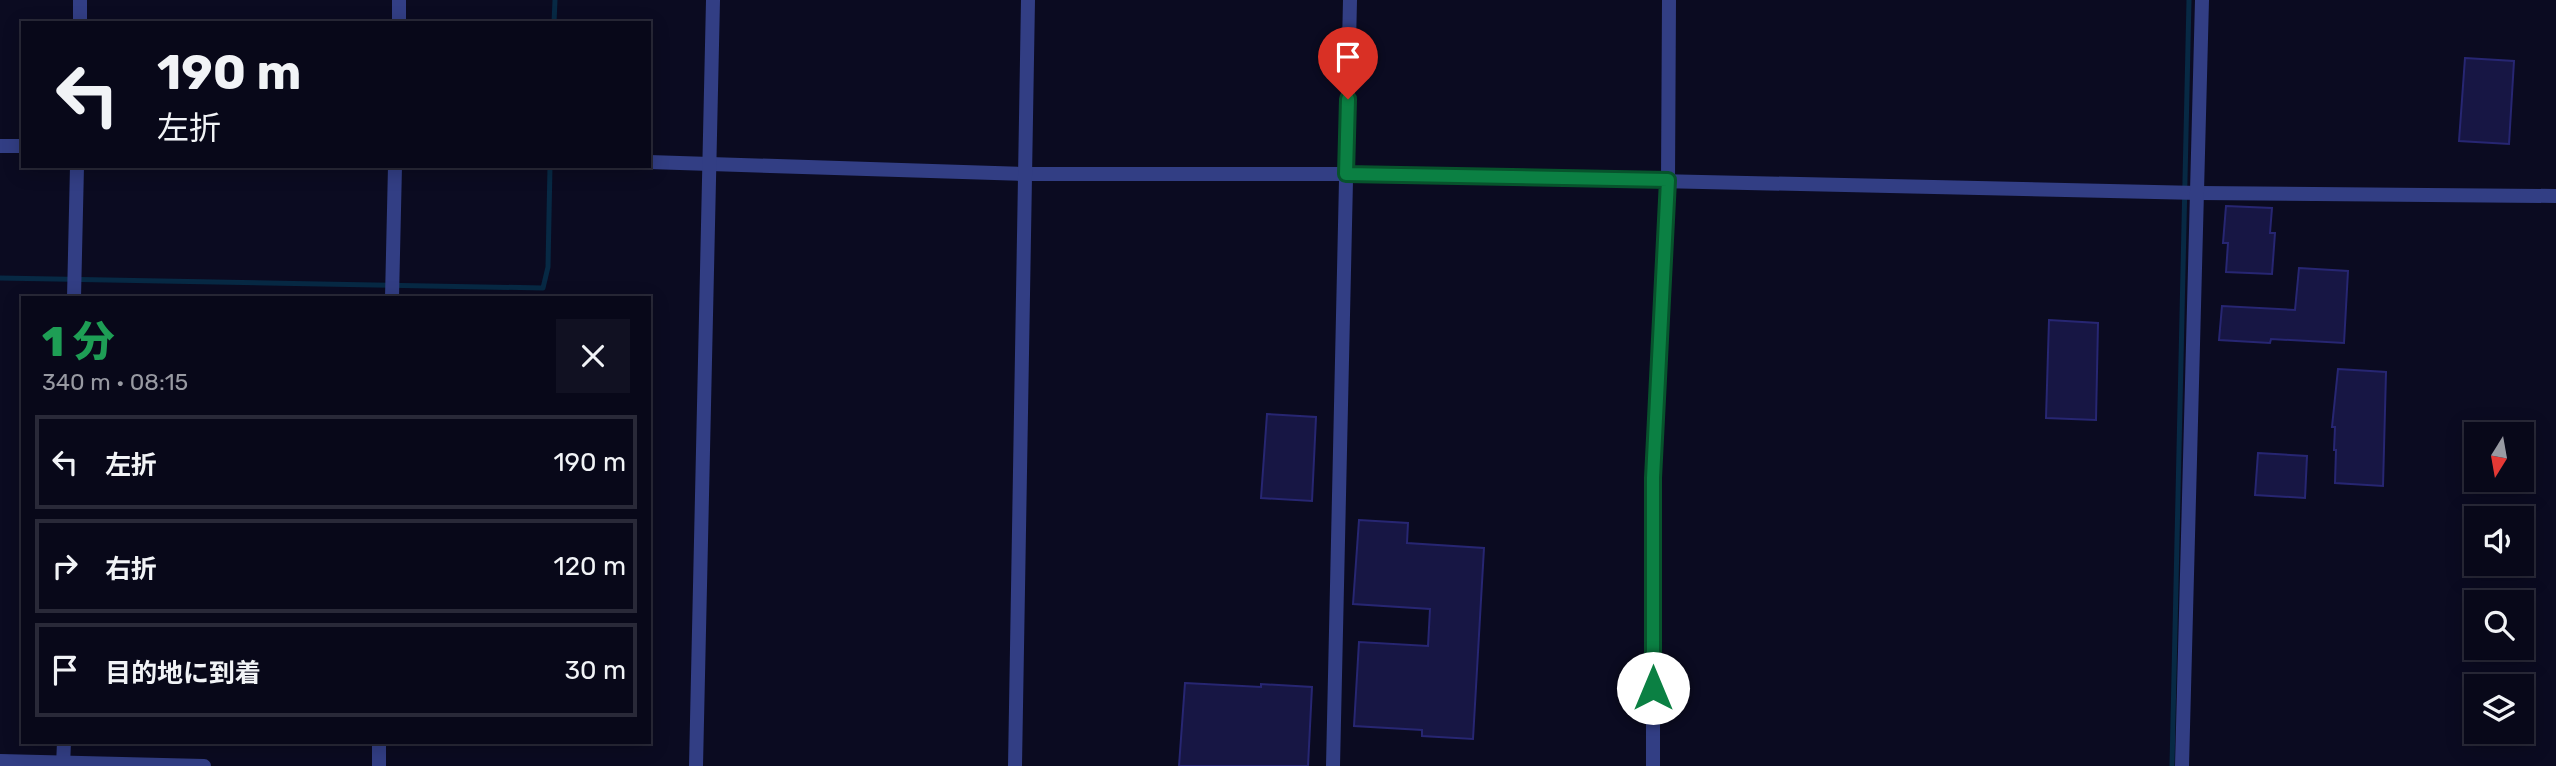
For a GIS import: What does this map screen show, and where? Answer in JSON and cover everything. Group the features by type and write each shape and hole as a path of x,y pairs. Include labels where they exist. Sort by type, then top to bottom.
{"street":[{"path":"80,0 80,21"},
{"path":"399,0 399,21"},
{"path":"696,766 713,0"},
{"path":"1015,766 1028,0"},
{"path":"1333,766 1350,0"},
{"path":"1653,766 1653,478 1668,180 1669,0"},
{"path":"2182,766 2202,0"},
{"path":"0,146 21,146"},
{"path":"651,162 1023,174 1346,174 2199,193 2556,196"},
{"path":"74,296 77,168"},
{"path":"392,296 395,168"},
{"path":"63,764 64,744"},
{"path":"379,744 379,766"},
{"path":"0,761 204,766"}],"building":[{"path":"2465,58 2514,61 2509,144 2459,141"},
{"path":"2226,206 2272,208 2270,233 2275,233 2272,274 2226,272 2228,243 2223,243"},
{"path":"2299,268 2348,271 2344,343 2271,339 2270,343 2219,340 2222,306 2295,310"},
{"path":"2049,320 2098,323 2096,420 2046,418"},
{"path":"2338,369 2386,372 2383,486 2335,483 2335,427 2332,427"},
{"path":"1267,414 1316,417 1312,501 1261,498"},
{"path":"2258,453 2307,456 2305,498 2255,495"},
{"path":"1359,520 1408,523 1407,543 1484,548 1473,739 1422,736 1422,730 1354,726 1359,642 1428,646 1430,609 1353,604"},
{"path":"1185,683 1312,687 1308,766 1179,766"}],"waterway":[{"path":"554,21 555,0"},
{"path":"2172,766 2189,0"},
{"path":"0,278 543,288 548,267 550,168"}],"route":[{"path":"1348,99 1346,174 1668,180 1653,478 1653,688"}]}
